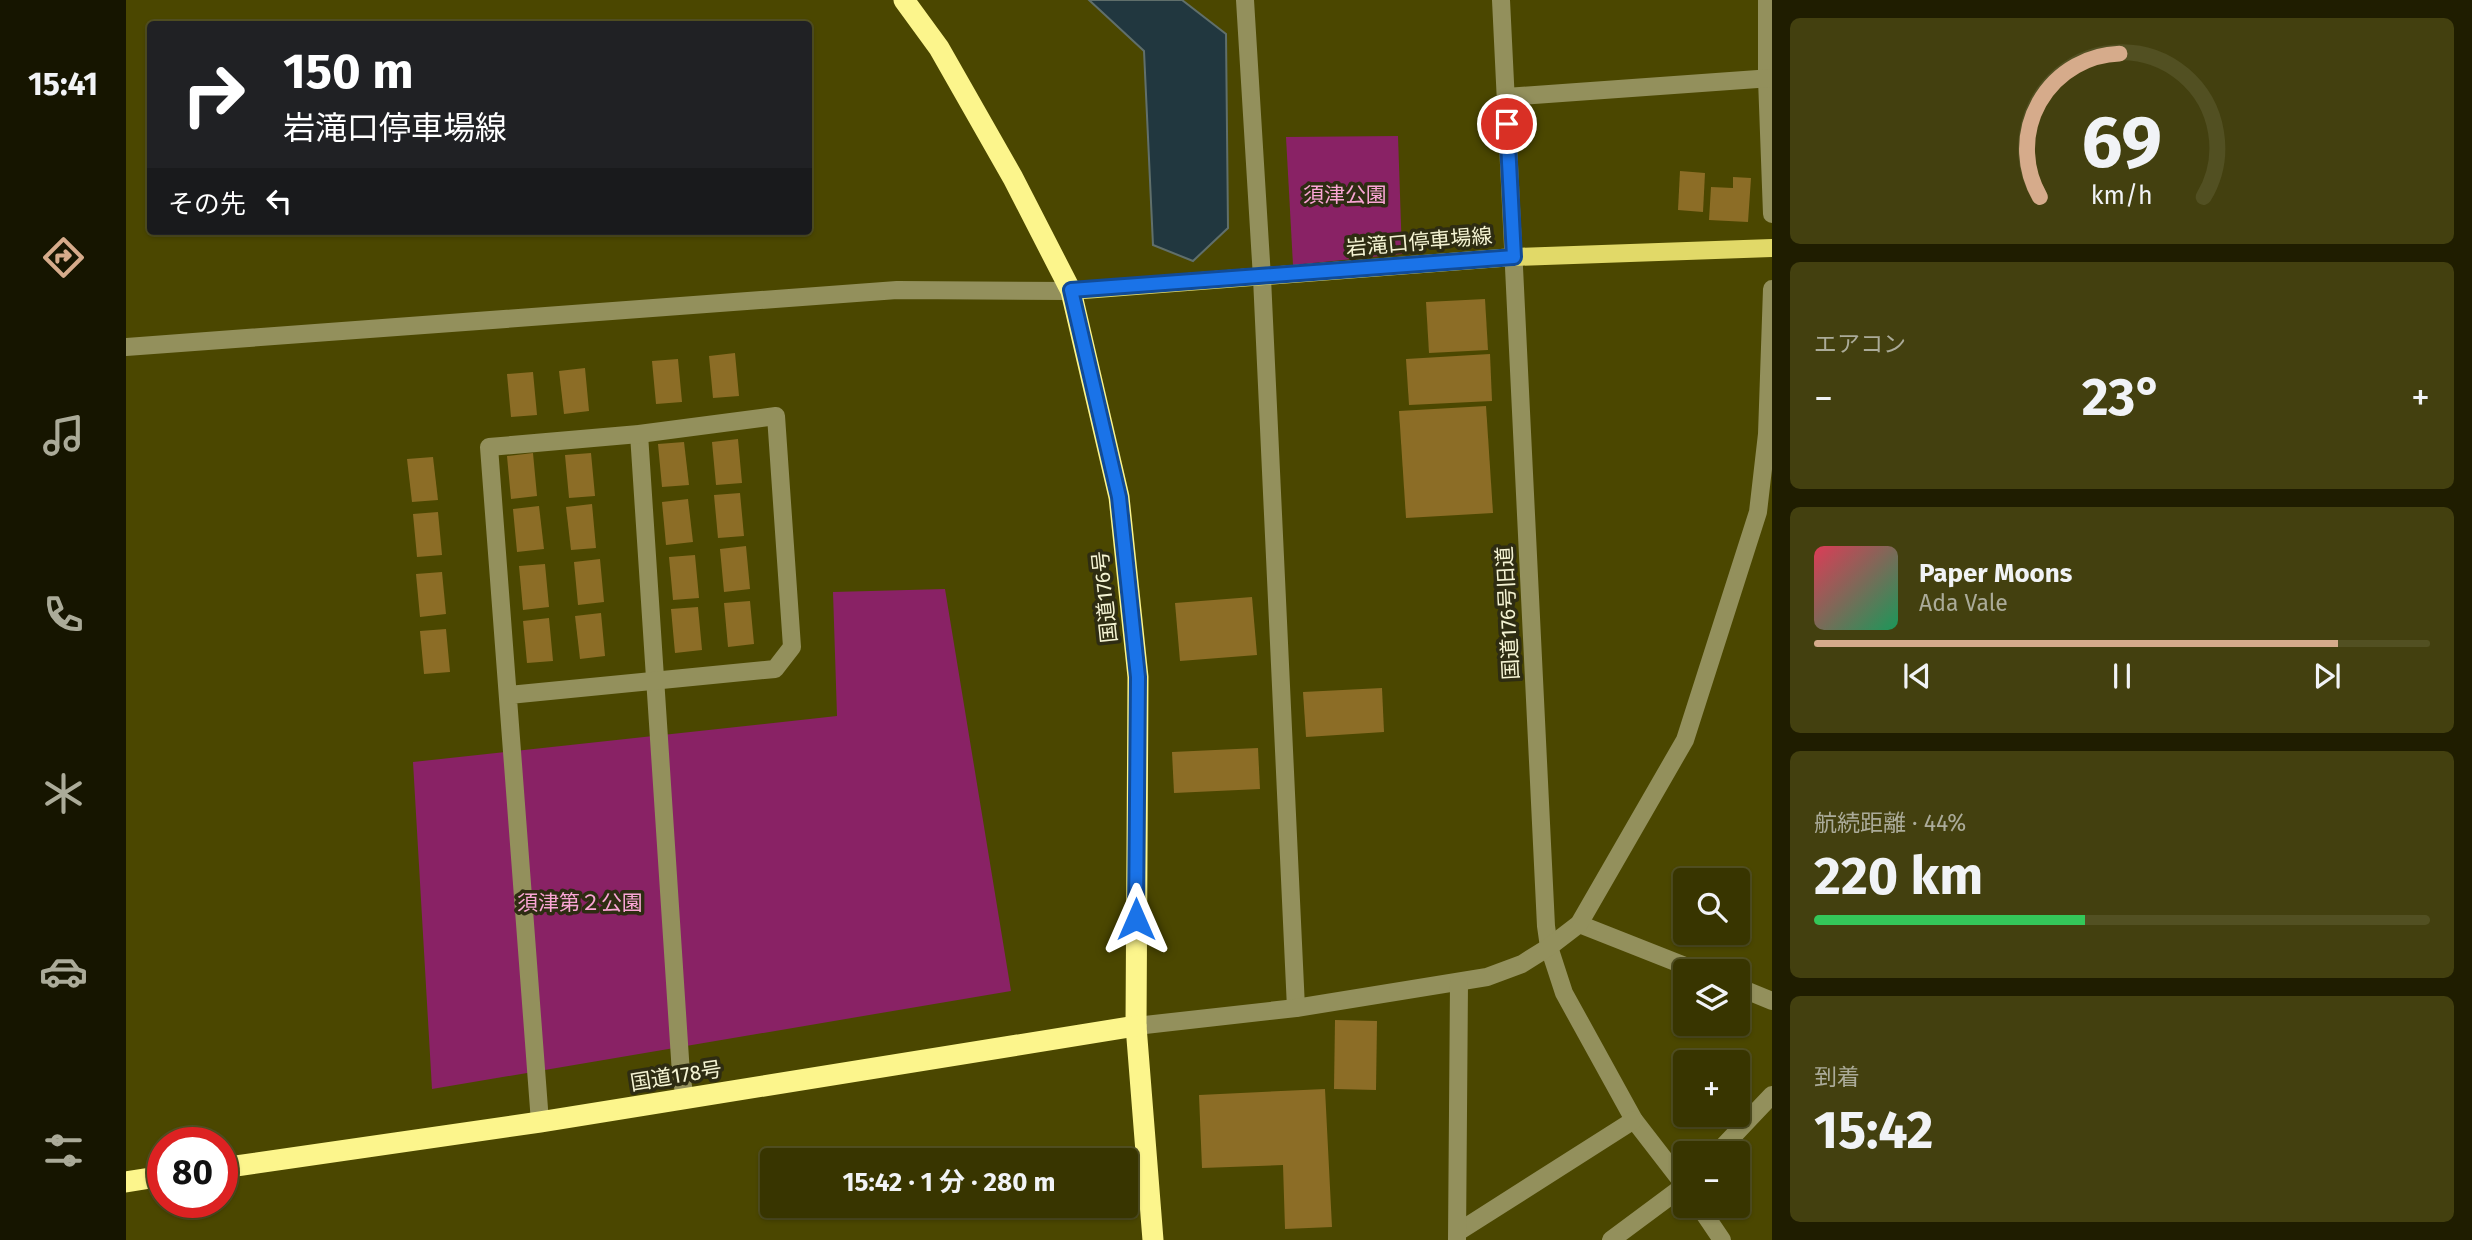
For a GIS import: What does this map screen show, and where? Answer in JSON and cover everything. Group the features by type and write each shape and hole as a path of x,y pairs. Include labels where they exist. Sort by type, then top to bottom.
{"highway":[{"name":"国道176号","path":"904,0 946,60 1013,178 1071,290 1119,497 1138,677 1136,1026 1153,1240"},
{"name":"国道178号","path":"238,1166 540,1122 1136,1026"},
{"path":"126,1182 147,1179"}],"main road":[{"name":"岩滝口停車場線","path":"1071,290 1262,278 1514,257 1772,248"}],"street":[{"path":"1245,0 1262,278 1296,1008"},
{"name":"国道176号旧道","path":"1501,0 1544,899 1549,947 1564,992 1634,1120 1673,1170"},
{"path":"1767,0 1772,215"},
{"path":"1506,97 1769,78"},
{"path":"1136,1026 1296,1008 1487,977 1521,964 1579,924 1685,740 1758,512 1767,435 1772,289"},
{"path":"126,346 897,290 1071,290"},
{"path":"509,695 775,669 792,648 776,416 639,434 489,447 540,1122"},
{"path":"639,434 681,1074 685,1099"},
{"path":"1579,924 1673,961"},
{"path":"1457,1236 1459,983"},
{"path":"1750,992 1772,1001"},
{"path":"1728,1141 1772,1095"},
{"path":"1457,1236 1634,1120"},
{"path":"1611,1240 1673,1194"},
{"path":"1707,1218 1723,1240"}],"green space":[{"name":"須津公園","path":"1398,136 1402,254 1293,265 1286,137"},
{"name":"須津第２公園","path":"945,589 1011,991 432,1089 413,762 837,716 833,592"}],"water":[{"path":"1089,0 1182,0 1226,34 1228,228 1193,261 1153,245 1144,51"}],"building":[{"path":"1680,171 1705,173 1703,212 1678,210"},
{"path":"1733,177 1751,178 1748,222 1709,220 1711,187 1733,188"},
{"path":"1485,299 1488,350 1429,353 1426,302"},
{"path":"735,353 739,396 713,398 709,356"},
{"path":"1490,354 1492,401 1409,405 1406,359"},
{"path":"678,359 682,402 656,404 652,361"},
{"path":"585,368 589,411 564,414 559,371"},
{"path":"533,372 537,415 511,417 507,374"},
{"path":"1486,406 1493,513 1406,518 1399,411"},
{"path":"738,439 742,483 716,485 712,442"},
{"path":"684,442 689,485 662,487 658,444"},
{"path":"533,453 537,496 511,499 507,456"},
{"path":"591,453 595,496 569,498 565,455"},
{"path":"433,457 438,500 412,502 407,459"},
{"path":"740,493 744,536 718,538 714,495"},
{"path":"688,499 693,542 666,545 662,502"},
{"path":"592,504 596,548 571,550 566,507"},
{"path":"539,506 544,549 517,552 513,509"},
{"path":"438,512 442,555 417,557 413,514"},
{"path":"746,546 750,589 724,592 720,549"},
{"path":"695,555 699,598 673,600 669,557"},
{"path":"600,559 604,602 578,605 574,562"},
{"path":"545,564 549,607 523,610 519,566"},
{"path":"442,572 446,614 420,617 416,574"},
{"path":"1252,597 1257,655 1180,661 1175,603"},
{"path":"750,601 754,644 728,647 724,603"},
{"path":"698,607 702,650 675,653 671,609"},
{"path":"601,613 605,656 580,659 575,616"},
{"path":"549,618 553,661 527,663 523,621"},
{"path":"446,629 450,672 424,674 420,631"},
{"path":"1382,688 1384,732 1306,737 1303,692"},
{"path":"1258,748 1260,789 1174,793 1172,752"},
{"path":"1335,1020 1377,1021 1376,1090 1334,1089"},
{"path":"1325,1089 1332,1227 1285,1229 1283,1165 1202,1168 1199,1095"}],"route":[{"path":"1136,919 1138,677 1119,497 1071,290 1262,278 1514,257 1507,124"}]}
